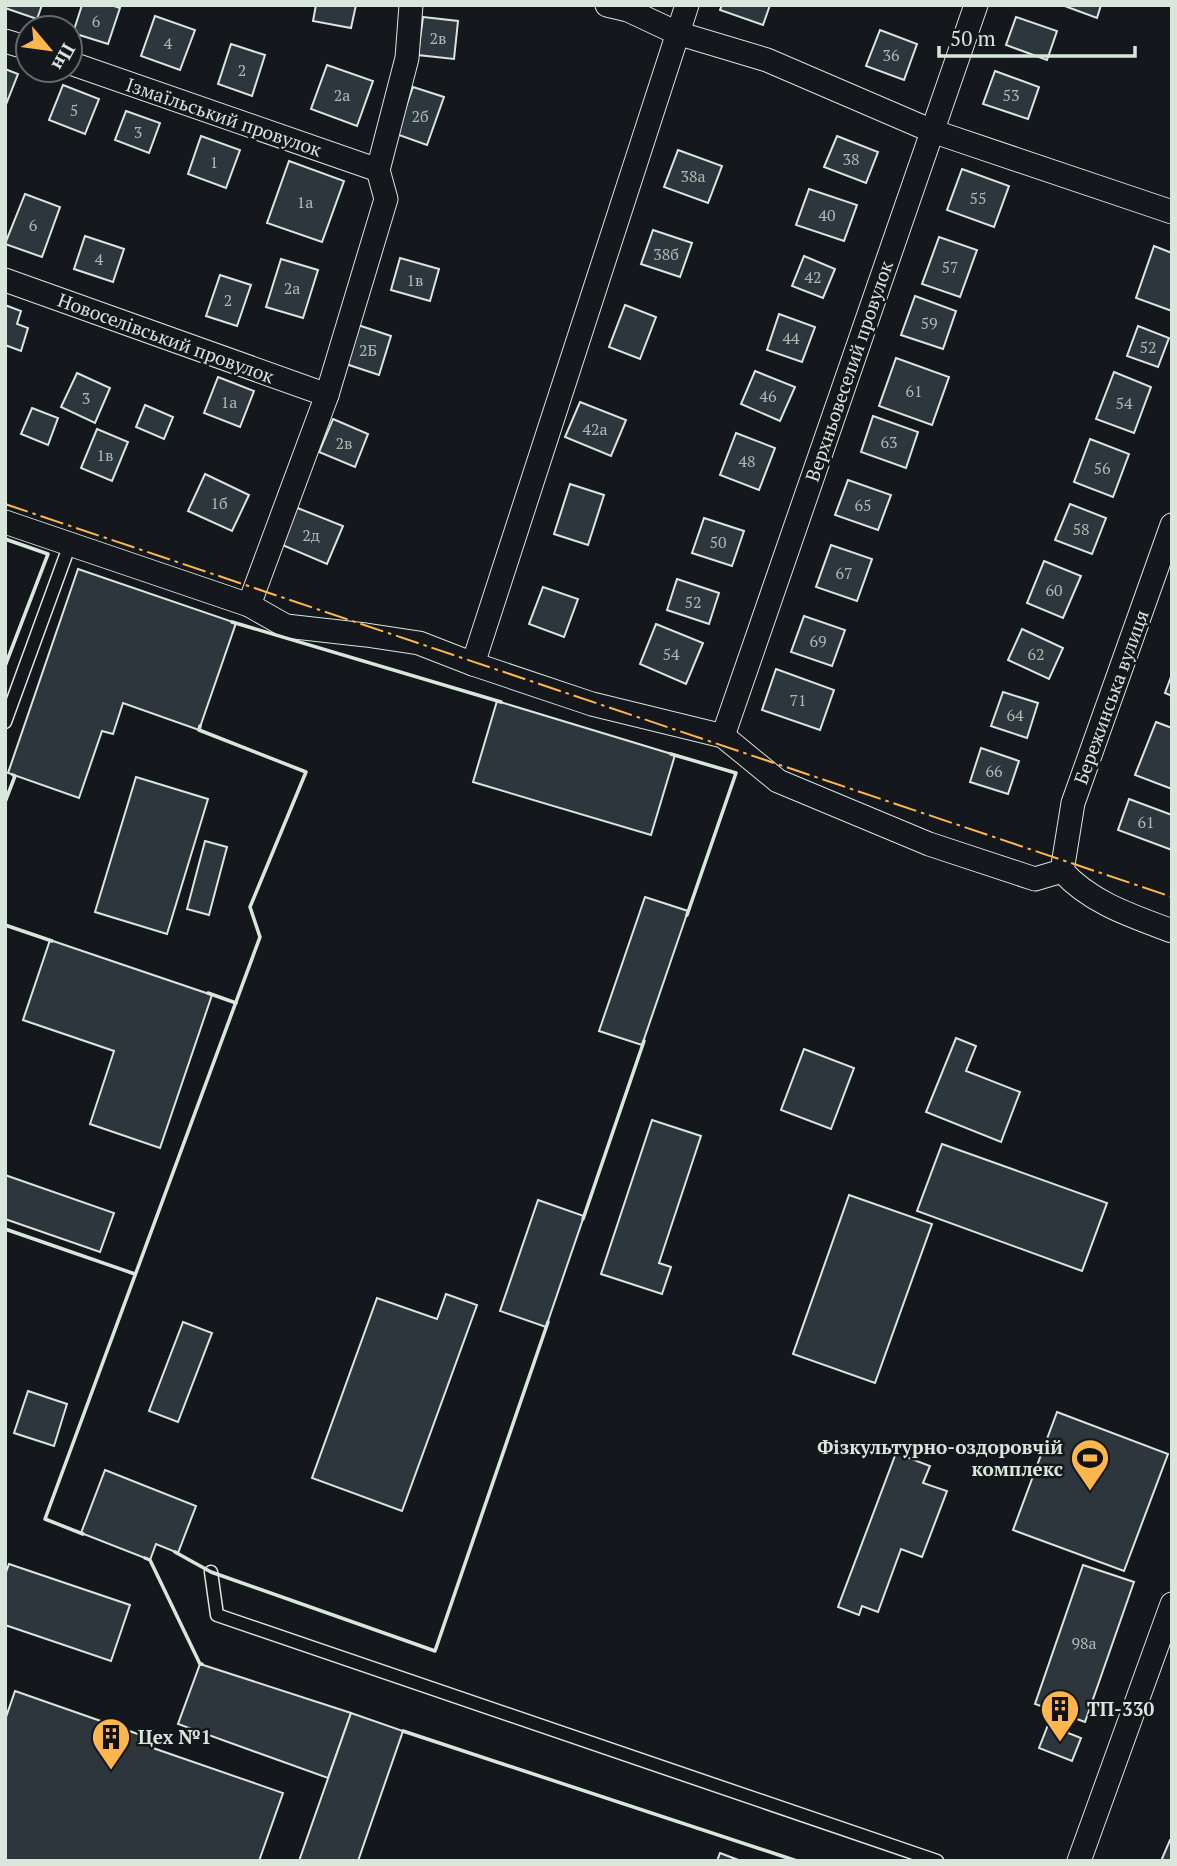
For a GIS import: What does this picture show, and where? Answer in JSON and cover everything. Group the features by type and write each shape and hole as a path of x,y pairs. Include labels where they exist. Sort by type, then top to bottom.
{"street":[{"path":"249,605 327,395 386,199 377,170 407,58 411,5"},
{"path":"607,5 628,10 677,33 767,60 932,131 1172,212"},
{"path":"473,664 687,5"},
{"name":"Верхньовеселий провулок","path":"723,736 976,5"},
{"name":"Ізмаїльський провулок","path":"84,68 377,170"},
{"name":"Новоселівський провулок","path":"5,280 327,395"},
{"path":"5,522 249,605 286,626 419,643 592,704 723,736 778,781 929,844 1035,879 1062,871 1075,886 1119,911 1172,931"},
{"name":"Бережинська вулиця","path":"1062,871 1073,803 1172,525"},
{"path":"1079,1861 1172,1604"}],"lane":[{"path":"5,722 69,544"},
{"path":"211,1573 217,1615 937,1861"}],"building":[{"path":"5,5 42,5 39,14 22,14 5,8"},
{"path":"82,5 111,5 120,8 108,44 84,36 84,14 79,14"},
{"path":"316,5 356,5 351,28 313,21"},
{"path":"722,5 770,5 763,25 720,10"},
{"path":"1062,5 1101,5 1097,18"},
{"path":"155,16 195,30 180,70 141,56"},
{"path":"423,17 458,21 454,59 418,55"},
{"path":"1016,17 1057,31 1047,60 1006,45"},
{"path":"880,30 917,44 904,80 866,66"},
{"path":"231,44 265,55 252,96 218,84"},
{"path":"327,65 373,81 357,126 311,109"},
{"path":"5,69 14,72 14,84 5,107"},
{"path":"995,71 1039,87 1028,119 983,104"},
{"path":"63,85 99,99 85,134 49,120"},
{"path":"413,87 444,97 427,145 396,134"},
{"path":"126,111 160,123 149,153 115,140"},
{"path":"201,136 240,150 226,188 188,174"},
{"path":"837,136 878,152 866,183 824,167"},
{"path":"678,150 722,166 708,203 664,187"},
{"path":"289,161 344,181 322,242 267,223"},
{"path":"962,169 1009,186 994,227 947,210"},
{"path":"809,189 857,205 844,241 796,225"},
{"path":"25,194 60,207 42,257 5,244"},
{"path":"653,230 692,243 680,277 641,264"},
{"path":"85,236 124,249 113,282 74,269"},
{"path":"939,237 977,250 960,297 922,284"},
{"path":"1154,246 1172,253 1172,311 1136,298"},
{"path":"804,256 835,269 823,298 792,286"},
{"path":"400,258 439,269 430,301 391,290"},
{"path":"281,259 318,270 303,318 266,307"},
{"path":"220,275 251,285 237,326 206,316"},
{"path":"915,296 956,311 943,349 901,335"},
{"path":"5,305 21,311 17,324 28,328 21,351 5,345"},
{"path":"625,305 656,317 640,359 609,347"},
{"path":"779,314 815,327 802,362 767,350"},
{"path":"358,325 391,336 379,375 346,364"},
{"path":"1138,326 1169,338 1158,367 1127,356"},
{"path":"896,358 949,377 932,425 879,406"},
{"path":"755,371 795,387 780,421 741,404"},
{"path":"1114,372 1151,387 1134,433 1096,419"},
{"path":"77,373 110,388 95,423 61,407"},
{"path":"218,377 254,391 240,427 204,413"},
{"path":"580,402 626,420 611,456 565,437"},
{"path":"145,405 173,417 164,439 136,427"},
{"path":"32,408 58,418 48,445 21,434"},
{"path":"873,416 918,432 906,468 861,452"},
{"path":"333,419 368,434 355,467 319,452"},
{"path":"97,429 128,442 112,481 81,468"},
{"path":"736,433 775,448 759,490 720,475"},
{"path":"1090,439 1129,454 1113,497 1074,482"},
{"path":"205,474 249,495 232,531 188,511"},
{"path":"848,480 891,495 878,530 835,515"},
{"path":"570,484 604,495 588,545 554,534"},
{"path":"1070,504 1106,518 1092,554 1055,540"},
{"path":"295,507 343,526 327,564 280,544"},
{"path":"704,518 744,531 732,566 692,553"},
{"path":"831,545 872,559 857,601 816,587"},
{"path":"1044,561 1081,576 1063,618 1027,603"},
{"path":"78,569 236,623 199,730 123,703 113,734 102,731 79,798 8,773"},
{"path":"677,579 719,593 709,624 667,610"},
{"path":"543,587 578,599 564,637 529,624"},
{"path":"804,616 845,630 832,666 791,652"},
{"path":"656,624 703,643 686,684 640,664"},
{"path":"1022,629 1063,648 1049,679 1008,660"},
{"path":"776,669 834,690 820,730 762,710"},
{"path":"1172,674 1172,696 1165,693"},
{"path":"1003,692 1038,703 1027,738 991,726"},
{"path":"497,701 675,755 651,835 473,782"},
{"path":"1156,722 1172,728 1172,789 1135,775"},
{"path":"981,748 1019,761 1008,794 970,782"},
{"path":"136,777 208,799 167,934 95,912"},
{"path":"1129,799 1172,815 1172,850 1118,830"},
{"path":"205,841 227,847 209,915 187,909"},
{"path":"645,897 688,911 642,1045 599,1031"},
{"path":"50,940 212,995 160,1148 90,1124 114,1051 23,1020"},
{"path":"956,1038 976,1046 966,1071 1020,1092 1001,1142 926,1112"},
{"path":"804,1049 854,1068 831,1129 781,1110"},
{"path":"652,1120 701,1136 659,1263 671,1267 662,1294 601,1274"},
{"path":"942,1144 1107,1203 1082,1271 917,1211"},
{"path":"5,1175 114,1213 100,1252 5,1219"},
{"path":"849,1195 932,1224 875,1383 793,1354"},
{"path":"538,1200 584,1216 546,1327 500,1311"},
{"path":"446,1294 477,1305 402,1511 312,1478 377,1298 437,1319"},
{"path":"183,1322 212,1333 178,1422 149,1411"},
{"path":"28,1391 67,1404 54,1446 14,1433"},
{"name":"Фізкультурно-оздоровчій комплекс","path":"1057,1412 1168,1454 1124,1571 1013,1530"},
{"path":"896,1453 930,1466 923,1483 947,1491 922,1557 901,1549 878,1612 862,1606 859,1615 838,1607"},
{"path":"105,1470 196,1506 178,1553 156,1544 150,1560 81,1533"},
{"path":"9,1564 130,1605 111,1661 5,1625 5,1575"},
{"path":"1083,1565 1134,1582 1085,1722 1035,1704"},
{"path":"200,1664 351,1713 328,1778 178,1724"},
{"name":"Цех №1","path":"15,1691 155,1740 153,1748 283,1793 259,1861 5,1861 5,1720"},
{"path":"351,1713 403,1731 358,1861 299,1861"},
{"name":"ТП-330","path":"1048,1725 1081,1738 1072,1761 1039,1748"},
{"path":"1170,1840 1172,1861 1161,1861"},
{"path":"720,1853 741,1861 717,1861"}],"wall":[{"path":"5,539 48,554 5,666"},
{"path":"232,622 501,702"},
{"path":"83,1534 45,1519 260,937 250,907 306,772 199,730 200,726"},
{"path":"671,754 736,773 687,915"},
{"path":"5,802 15,776 13,775"},
{"path":"5,925 52,941"},
{"path":"208,993 236,1003"},
{"path":"583,1219 644,1041"},
{"path":"5,1229 135,1274"},
{"path":"175,1552 211,1572 435,1651 548,1322"},
{"path":"145,1558 150,1560 202,1664"},
{"path":"403,1731 797,1861"}],"power":[{"path":"5,504 1172,897"}],"place":[{"name":"Фізкультурно-оздоровчій комплекс","path":"1090,1492"},
{"name":"ТП-330","path":"1060,1743"},
{"name":"Цех №1","path":"111,1771"}]}
